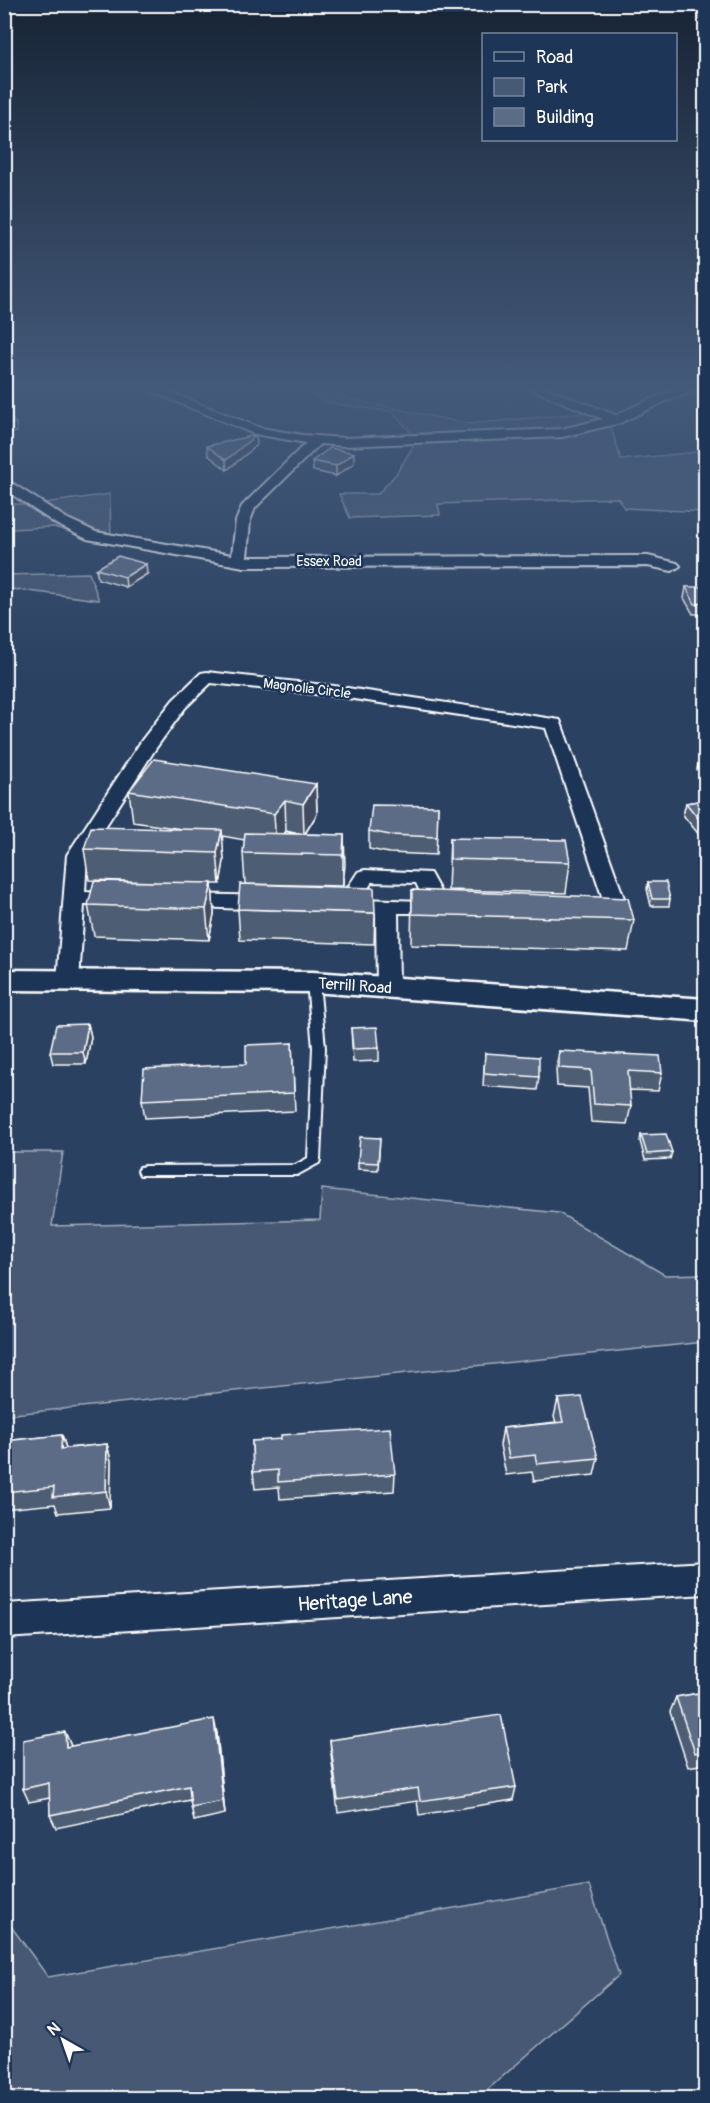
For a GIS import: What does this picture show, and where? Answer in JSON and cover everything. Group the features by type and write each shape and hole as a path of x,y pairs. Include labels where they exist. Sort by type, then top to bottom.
{"street":[{"name":"Essex Road","path":"9,485 61,521 92,536 239,561 648,561 672,566"},
{"path":"239,561 243,521 249,506 270,485"},
{"name":"Magnolia Circle","path":"68,981 76,855 90,838 131,769 178,704 207,677 334,691 554,724 618,912 582,911"},
{"path":"131,769 153,772"},
{"path":"347,905 365,876 423,877 438,908"},
{"path":"74,898 288,904"},
{"path":"323,905 462,908"},
{"path":"387,906 388,987"},
{"name":"Terrill Road","path":"4,980 314,982 705,1010"},
{"name":"Heritage Lane","path":"4,1621 705,1578"}],"lane":[{"path":"145,1171 297,1170 314,1161 319,1048 314,982"}],"green space":[{"path":"386,485 705,485 705,512 624,508 618,498 438,504 440,515 350,518 339,494 378,494"},
{"path":"110,494 111,543 53,527 10,529 5,543 5,503 29,505"},
{"path":"89,573 99,600 5,588 5,575"},
{"path":"5,1152 63,1152 52,1226 320,1220 322,1189 559,1213 665,1275 705,1274 705,1342 5,1415"},
{"path":"589,1885 619,1975 478,2098 5,2098 5,1918 48,1977"}],"building":[{"path":"118,556 146,564 125,577 96,569"},
{"path":"686,587 705,587 705,603 695,604"},
{"path":"154,759 316,784 303,804 285,800 274,814 129,791"},
{"path":"705,800 705,827 686,803"},
{"path":"372,805 438,806 437,837 390,835 369,831"},
{"path":"91,827 222,830 217,853 84,849"},
{"path":"245,833 344,835 343,855 243,853"},
{"path":"450,838 566,840 570,862 450,859"},
{"path":"94,881 212,883 206,909 88,905"},
{"path":"648,882 666,882 670,899 652,899"},
{"path":"240,884 374,888 375,913 238,909"},
{"path":"412,890 628,898 634,920 412,914"},
{"path":"88,1024 83,1052 50,1052 56,1025"},
{"path":"377,1027 379,1048 353,1049 351,1028"},
{"path":"292,1043 294,1093 142,1100 144,1069 246,1064 246,1045"},
{"path":"559,1051 660,1056 662,1073 628,1071 631,1106 594,1104 591,1070 559,1068"},
{"path":"485,1053 539,1057 539,1077 484,1073"},
{"path":"666,1134 672,1152 647,1154 641,1135"},
{"path":"360,1137 380,1138 378,1163 358,1162"},
{"path":"582,1397 598,1458 537,1464 535,1455 509,1458 503,1428 563,1422 558,1399"},
{"path":"390,1428 395,1474 278,1482 278,1470 253,1472 252,1441 281,1439 281,1435"},
{"path":"62,1435 61,1449 107,1444 106,1491 53,1497 54,1487 4,1492 4,1441"},
{"path":"705,1692 705,1751 695,1753 676,1697"},
{"path":"501,1715 516,1787 420,1801 418,1788 338,1800 330,1740"},
{"path":"214,1719 223,1801 191,1807 189,1786 50,1815 49,1783 23,1789 23,1740 65,1732 66,1747"}]}
